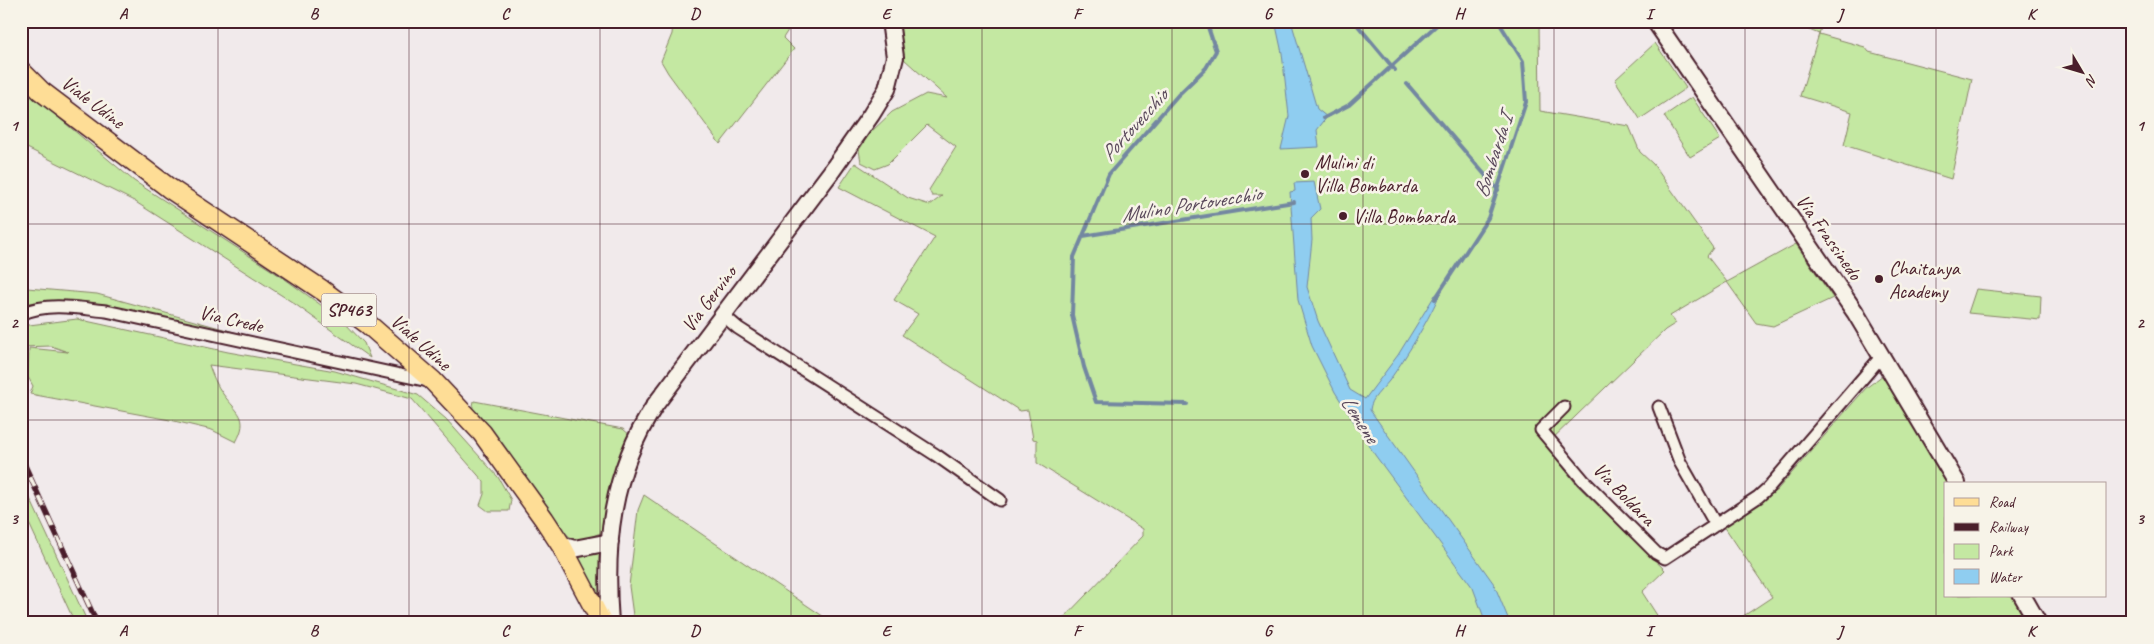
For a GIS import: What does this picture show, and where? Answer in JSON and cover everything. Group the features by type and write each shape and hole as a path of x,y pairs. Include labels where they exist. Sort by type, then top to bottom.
{"main road":[{"name":"Viale Udine","path":"21,71 41,91 169,188 322,290 369,325 433,381 482,433 561,545 602,623"}],"street":[{"name":"Via Gervino","path":"610,623 608,575 611,520 622,476 640,428 831,172 886,89 895,57 890,21"},
{"name":"Via Frassinedo","path":"1655,21 1854,312 1956,482"},
{"name":"Via Crede","path":"21,314 31,310 64,306 106,311 433,381"},
{"path":"723,315 738,328 936,455 1000,500"},
{"name":"Via Boldara","path":"1564,407 1542,430 1584,481 1661,558 1669,557 1758,497 1773,483 1830,413 1881,357"},
{"path":"1659,408 1680,462 1716,526"},
{"path":"561,545 574,549 610,542"},
{"path":"2023,596 2038,623"}],"green space":[{"path":"668,21 794,21 783,38 794,49 720,144 661,61 672,34 673,24"},
{"path":"918,21 1539,21 1540,111 1629,126 1640,152 1653,164 1713,248 1707,256 1727,282 1670,316 1676,323 1665,330 1546,445 1577,485 1665,570 1642,592 1662,623 1059,623 1143,536 1143,529 1037,463 1037,440 1033,439 1028,410 1020,411 902,335 918,314 894,300 935,237 839,187 855,163 908,198 930,205 942,196 932,196 929,190 956,147 927,125 888,164 875,169 861,162 859,150 870,133 892,112 926,94 947,98 904,59 900,27"},
{"path":"1787,21 1823,21 1819,34"},
{"path":"1819,34 1865,47 1869,52 1972,79 1951,179 1844,145 1852,112 1800,96"},
{"path":"1655,43 1686,88 1640,119 1615,80"},
{"path":"21,86 134,181 285,279 343,321 364,343 370,358 292,302 134,201 27,148 21,143"},
{"path":"1692,97 1720,139 1690,157 1664,116"},
{"path":"1796,244 1833,298 1773,326 1756,323 1727,282"},
{"path":"27,288 97,294 245,335 87,302 31,303 21,306 21,290"},
{"path":"1976,289 2041,296 2040,320 1968,313"},
{"path":"77,319 228,352 335,371 418,395 446,419 498,477 511,500 509,511 488,511 480,505 484,494 484,482 412,399 356,384 209,365 221,391 237,411 242,421 240,434 236,442 212,430 170,420 30,394 33,386 28,377 29,348 68,352 51,346 21,347 21,326"},
{"path":"1883,375 1945,482 1944,596 2012,596 2027,623 1733,623 1772,597 1724,526 1777,490 1866,388"},
{"path":"474,401 623,429 631,436 603,532 580,541 570,537 560,529 511,459 472,411"},
{"path":"21,479 88,623 75,623 21,506"},
{"path":"644,495 833,623 634,623 629,586 638,510"},
{"path":"599,549 604,552 601,596 597,595 576,556"}],"water":[{"path":"1275,21 1291,21 1317,109 1327,117 1317,130 1319,147 1281,149 1289,116 1282,53"},
{"name":"Lemene","path":"1314,182 1320,209 1311,218 1312,240 1307,287 1318,321 1350,390 1365,399 1398,355 1435,295 1439,296 1416,340 1389,381 1375,398 1370,410 1494,584 1510,623 1486,623 1473,588 1375,455 1335,392 1312,346 1298,300 1290,192 1295,191 1294,183"}],"waterway":[{"name":"Mulino Portovecchio","path":"1187,404 1096,402 1084,367 1072,315 1074,257 1109,174 1178,95 1206,68 1216,51 1206,21"},
{"path":"1354,21 1395,70"},
{"name":"Bombarda I","path":"1324,118 1349,105 1441,21"},
{"name":"Bombarda I","path":"1435,299 1488,218 1526,102 1523,61 1498,21"},
{"path":"1407,84 1498,190"},
{"name":"Mulino Portovecchio","path":"1083,236 1294,202"}],"railway":[{"path":"21,457 97,623"}],"place":[{"name":"Mulini di Villa Bombarda","path":"1305,174"},
{"name":"Villa Bombarda","path":"1343,216"},
{"name":"Chaitanya Academy","path":"1879,279"}],"water label":[{"name":"Portovecchio","path":"1134,125"}]}
